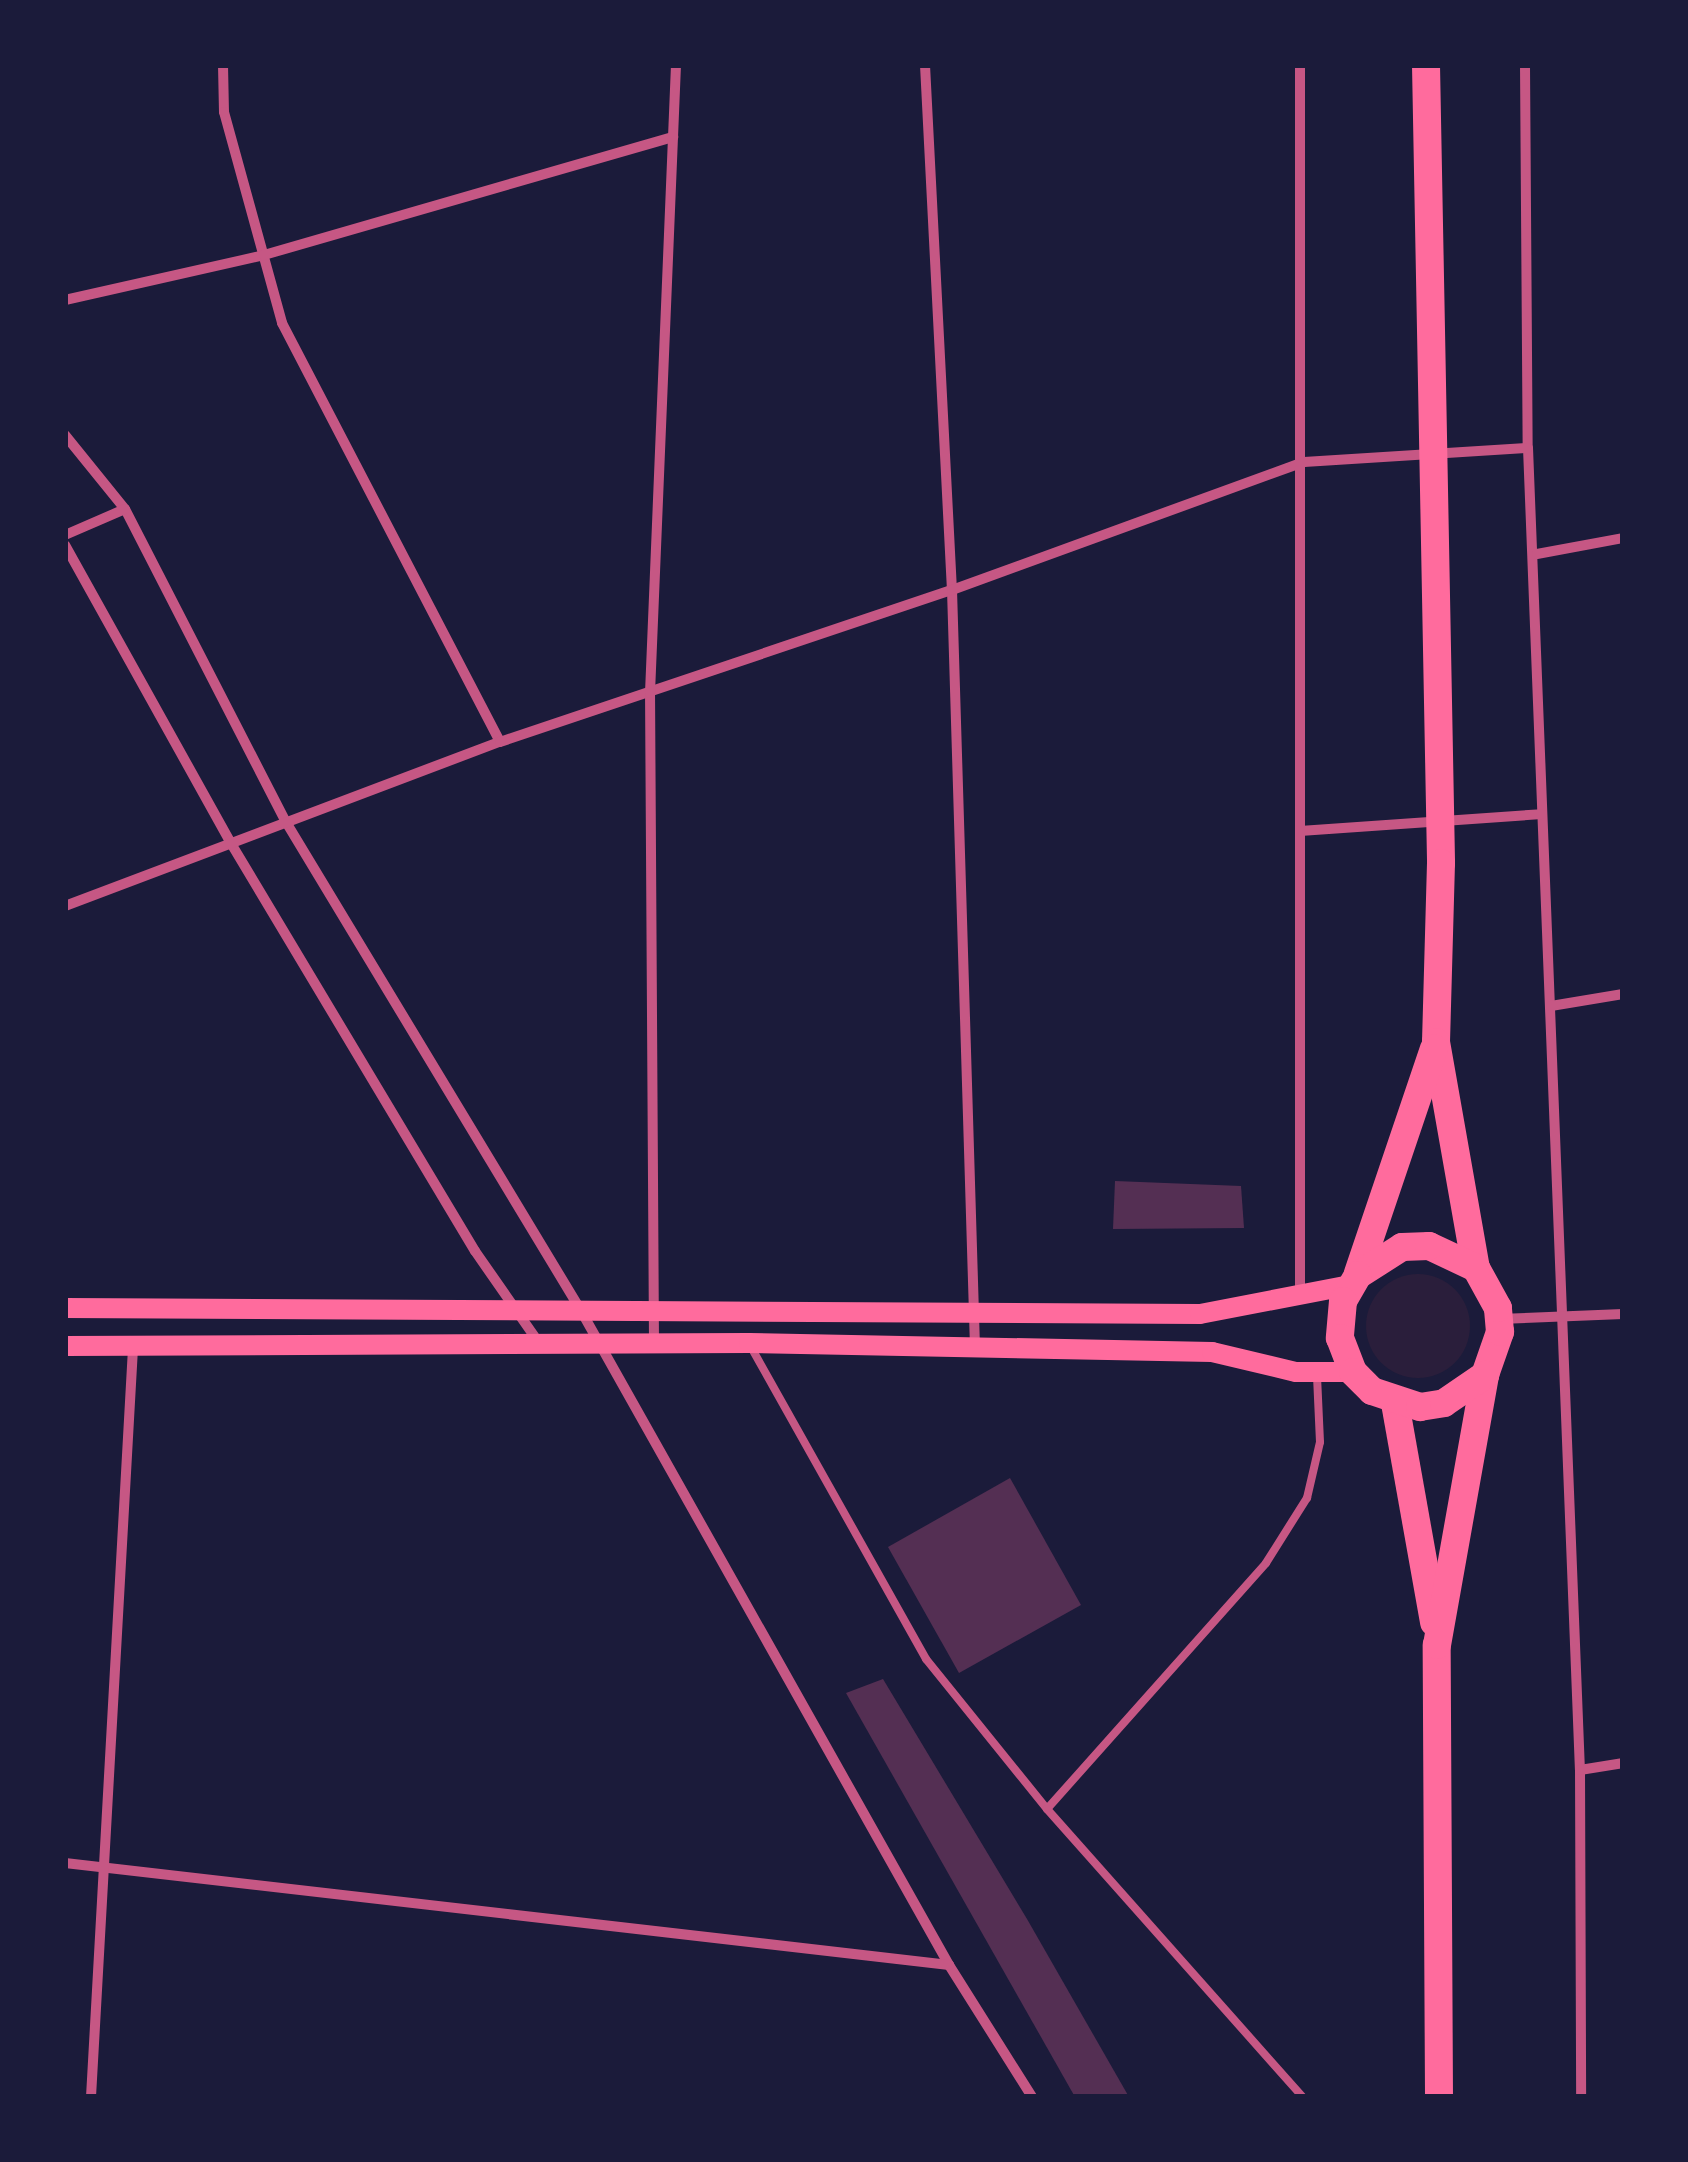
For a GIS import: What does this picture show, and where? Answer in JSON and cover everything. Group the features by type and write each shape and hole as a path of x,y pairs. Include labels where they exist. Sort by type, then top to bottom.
{"highway":[{"path":"1426,65 1429,454 1439,820 1436,1042 1476,1268"},
{"path":"1436,1042 1340,1320 1353,1372 1395,1403 1444,1403 1484,1374"},
{"path":"1354,1280 1402,1247 1430,1246 1476,1268 1491,1287 1499,1318 1495,1354 1484,1374 1438,1645 1439,2097"},
{"path":"1395,1403 1438,1645"}],"main road":[{"path":"65,1308 512,1306 974,1316 1200,1314 1300,1296 1354,1280"},
{"path":"65,1346 749,1343 1212,1352 1317,1372 1353,1372"}],"street":[{"path":"223,65 224,112 282,323 500,742"},
{"path":"654,1344 650,693 676,65"},
{"path":"925,65 952,590 975,1348"},
{"path":"1300,65 1304,462 1300,1296"},
{"path":"1525,65 1528,448 1536,554 1559,1318 1580,1770 1581,2097"},
{"path":"65,300 264,255 673,137"},
{"path":"65,434 125,508 286,822 580,1310 949,1965 1032,2097"},
{"path":"65,906 500,742 952,590 1304,462 1528,448"},
{"path":"65,534 125,508"},
{"path":"1536,554 1623,538"},
{"path":"65,545 232,845 512,1306 539,1343"},
{"path":"1300,831 1541,814"},
{"path":"1551,1006 1623,994"},
{"path":"1499,1318 1623,1314"},
{"path":"91,2097 132,1347"},
{"path":"1580,1770 1623,1763"},
{"path":"65,1863 949,1965"}],"lane":[{"path":"749,1343 926,1659 1047,1809 1303,2097"},
{"path":"1047,1809 1266,1563 1307,1498 1320,1442 1317,1372"}],"shaded area":[{"path":"1418,1274 1438,1278 1455,1289 1466,1306 1470,1326 1466,1346 1455,1363 1438,1374 1418,1378 1398,1374 1381,1363 1370,1346 1366,1326 1370,1306 1381,1289 1398,1278"}],"building":[{"path":"1115,1181 1241,1186 1244,1228 1113,1229"},
{"path":"1010,1478 1081,1605 959,1673 888,1547"},
{"path":"883,1679 1129,2097 1075,2097 846,1693"}]}
